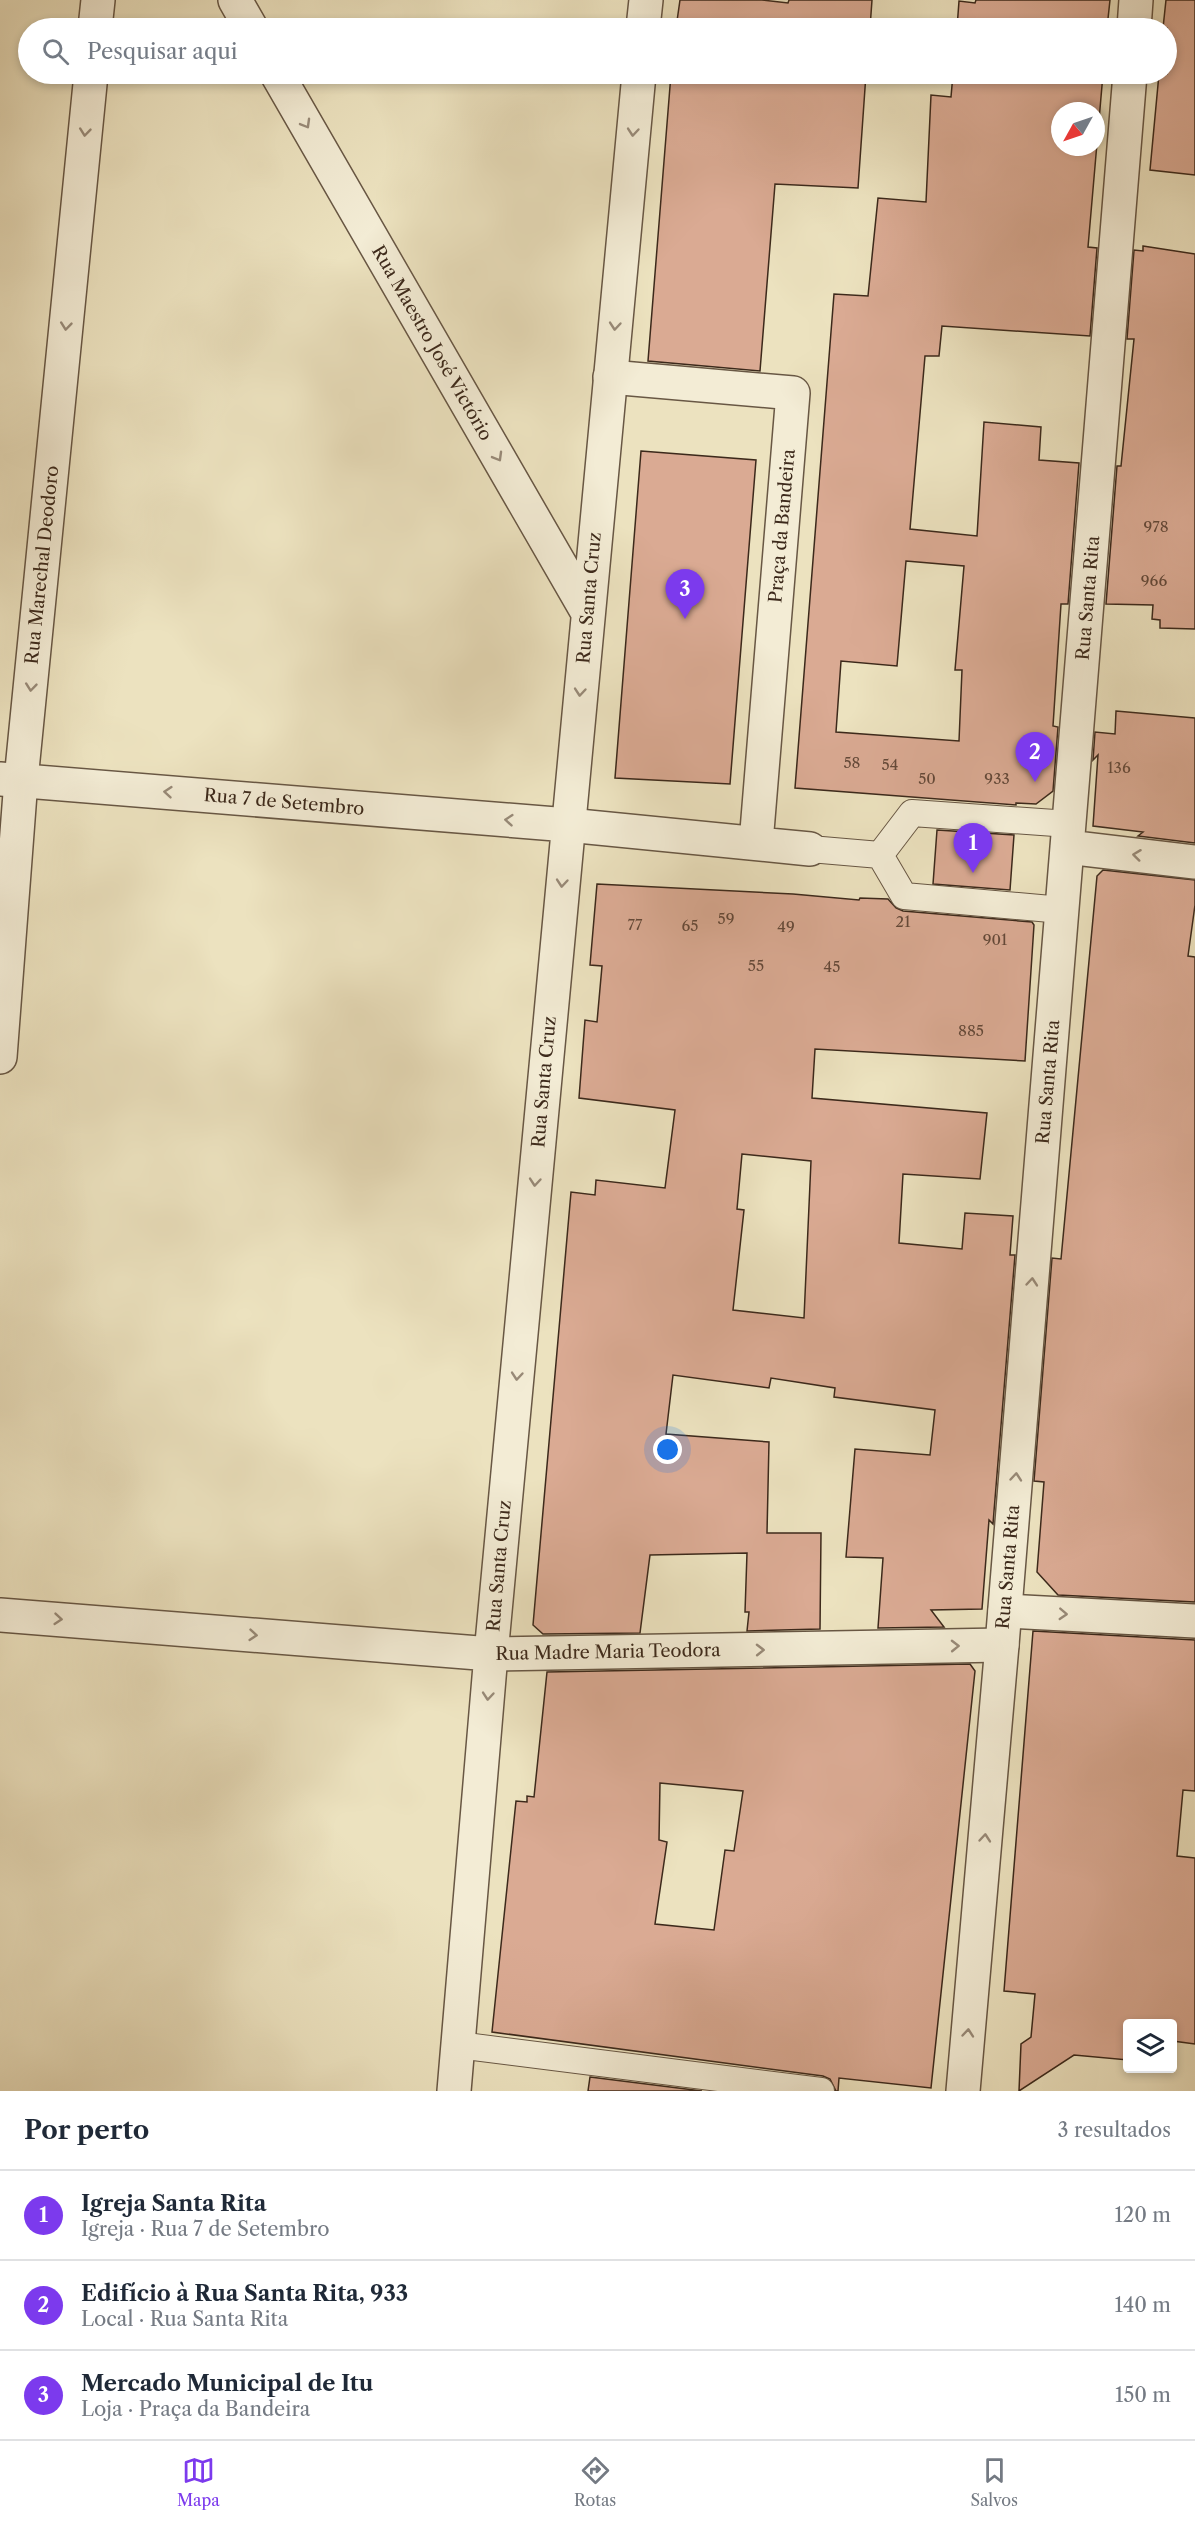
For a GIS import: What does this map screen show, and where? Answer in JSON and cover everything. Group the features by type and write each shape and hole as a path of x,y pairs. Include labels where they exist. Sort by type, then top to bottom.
{"street":[{"path":"96,18 98,0"},
{"path":"235,0 245,18"},
{"path":"644,18 646,0"},
{"path":"1135,18 1136,0"},
{"name":"Rua Marechal Deodoro","path":"0,1058 11,780 90,84"},
{"name":"Rua Maestro José Victório","path":"283,84 588,613"},
{"name":"Rua Santa Cruz","path":"454,2091 491,1654 638,84"},
{"name":"Rua Santa Rita","path":"963,2091 1005,1611 1129,84"},
{"name":"Praça da Bandeira","path":"610,377 793,393 756,843"},
{"name":"Rua 7 de Setembro","path":"11,780 568,825"},
{"path":"880,855 912,813 1068,836 1195,862"},
{"path":"568,825 880,855"},
{"path":"880,855 904,896 1062,910"},
{"path":"1005,1611 1195,1621"},
{"name":"Rua Madre Maria Teodora","path":"0,1615 491,1654 1002,1645"},
{"path":"458,2045 820,2091"}],"building":[{"path":"680,0 762,0 788,3 789,0 872,0 871,18 677,18"},
{"path":"976,0 1110,0 1108,18 958,18 959,1 975,3"},
{"path":"1166,0 1195,0 1195,175 1150,170 1158,84 1177,84 1177,18 1164,18"},
{"path":"670,84 865,84 858,188 775,184 760,371 648,361"},
{"path":"952,84 1102,84 1101,102 1051,102 1051,156 1096,156 1088,247 1097,248 1090,336 942,326 939,356 925,356 910,529 977,536 984,422 1041,427 1039,460 1079,463 1068,604 1061,604 1053,726 1058,727 1053,791 1036,804 1016,803 1016,805 795,788 834,294 868,296 878,198 926,202 931,95 951,97","holes":["906,561 964,566 955,670 962,670 959,741 836,732 841,661 897,666"]},
{"path":"1143,246 1195,254 1195,629 1160,628 1160,620 1152,619 1153,605 1106,604 1117,466 1121,466 1134,339 1127,339 1134,250 1143,251"},
{"path":"641,451 756,460 730,784 615,778"},
{"path":"1116,711 1195,718 1195,843 1138,836 1143,832 1093,826 1098,755 1093,760 1095,732 1115,734"},
{"path":"937,830 1014,835 1010,890 933,884"},
{"path":"1103,870 1195,880 1195,905 1188,956 1195,957 1195,1602 1058,1595 1037,1572 1044,1482 1034,1481 1052,1258 1061,1259 1097,876"},
{"path":"597,884 793,894 859,900 860,898 888,899 896,908 903,911 1032,922 1034,925 1025,1061 815,1049 812,1098 987,1113 980,1179 903,1174 899,1243 962,1249 965,1213 1013,1216 1010,1255 1015,1255 993,1524 989,1520 982,1609 931,1610 944,1627 878,1628 883,1558 846,1557 855,1449 930,1455 935,1410 834,1397 835,1388 771,1378 769,1388 673,1375 666,1434 769,1442 767,1533 821,1533 820,1629 747,1631 749,1612 745,1612 747,1553 650,1555 640,1633 543,1634 533,1625 571,1192 595,1195 596,1180 665,1188 675,1110 579,1098 585,1020 597,1022 602,966 590,965","holes":["742,1154 811,1161 804,1318 733,1310 744,1210 737,1209"]},
{"path":"1033,1631 1195,1640 1195,1791 1183,1790 1177,1856 1195,1858 1195,2044 1177,2042 1177,2019 1123,2019 1123,2060 1074,2055 1019,2091 1021,2044 1031,2037 1035,1994 1004,1991"},
{"path":"970,1664 975,1671 931,2088 839,2078 838,2091 836,2091 830,2079 823,2076 492,2032 516,1801 527,1802 527,1796 534,1797 547,1672","holes":["660,1783 743,1791 734,1851 725,1850 714,1930 655,1924 667,1842 659,1840"]},
{"path":"590,2077 702,2091 588,2091"}],"place":[{"name":"Mercado Municipal de Itu","path":"685,619"},
{"name":"Edifício à Rua Santa Rita, 933","path":"1035,782"},
{"name":"Igreja Santa Rita","path":"973,873"}]}
